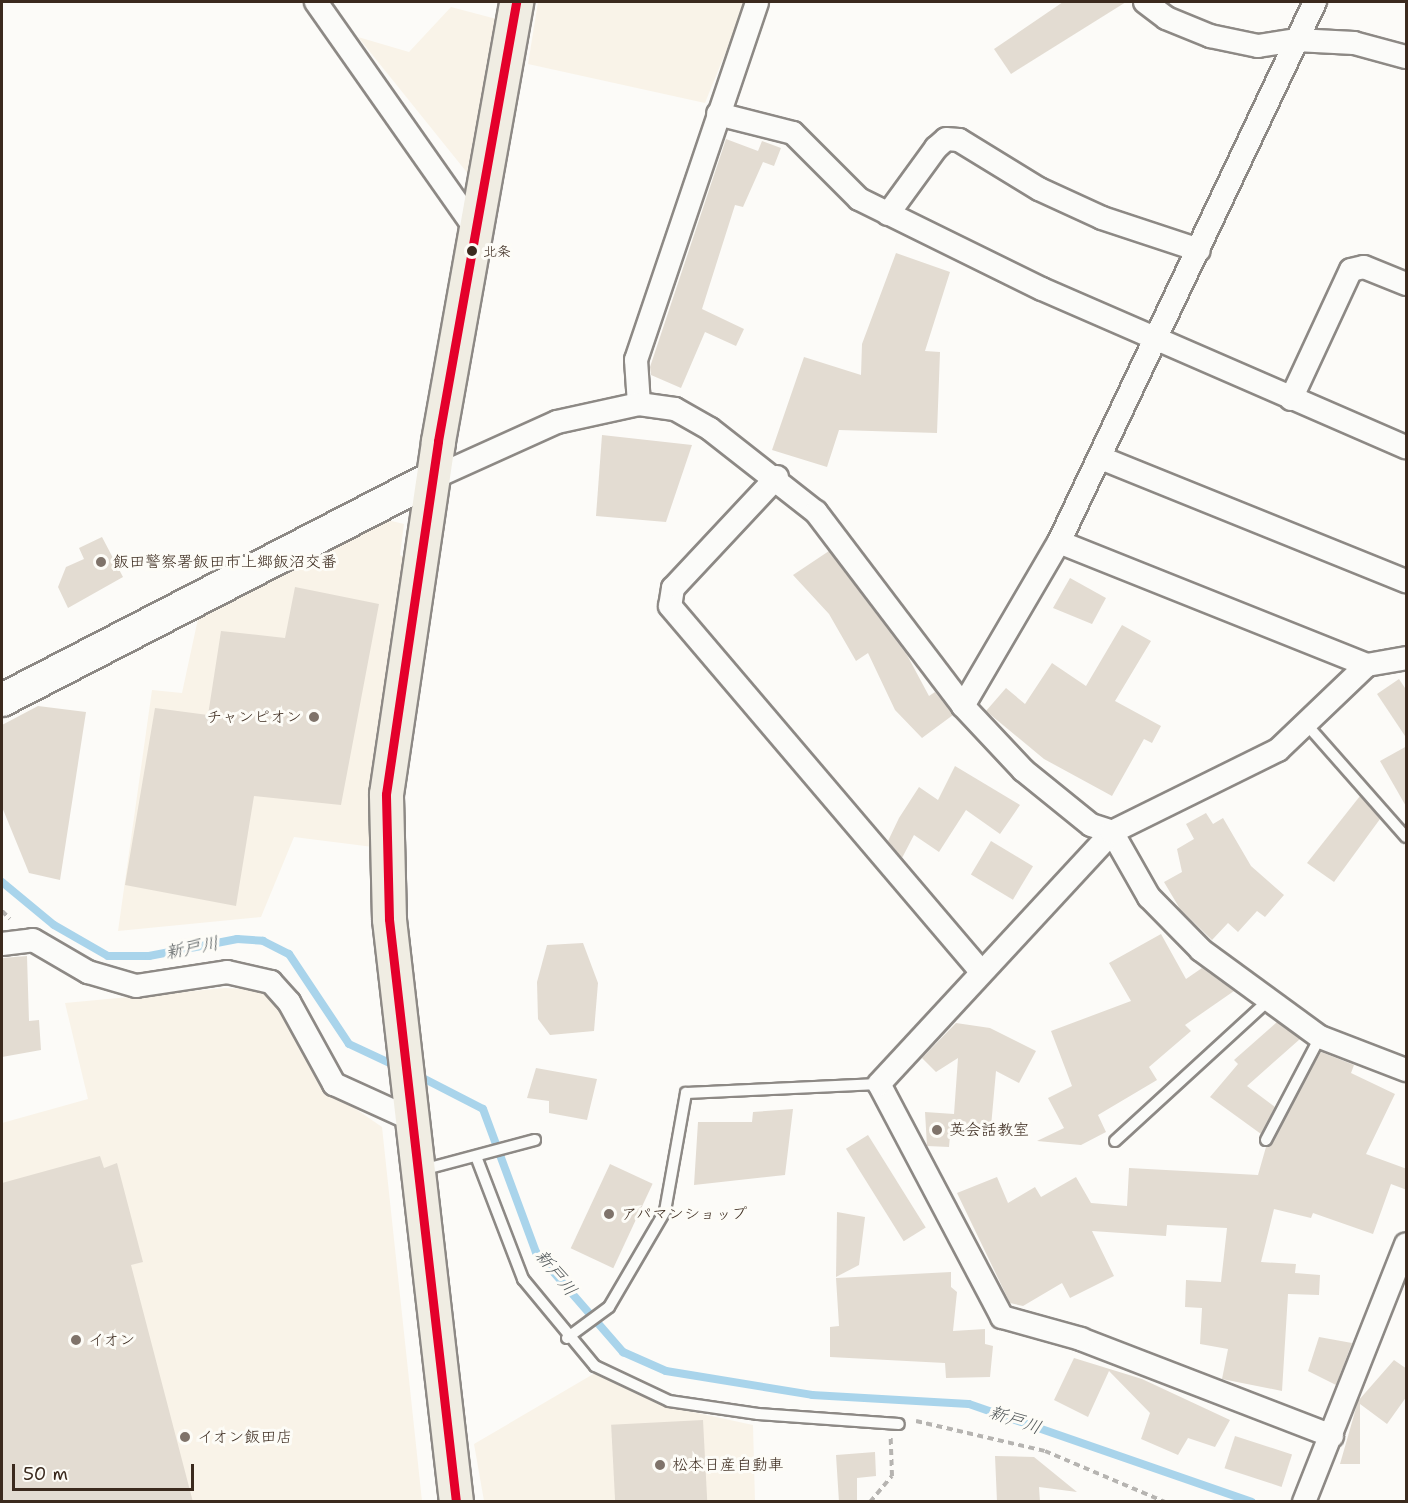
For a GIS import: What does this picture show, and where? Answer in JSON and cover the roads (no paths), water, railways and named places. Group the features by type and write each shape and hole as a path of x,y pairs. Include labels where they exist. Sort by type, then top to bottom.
{"highway":[{"path":"456,1502 388,919 386,794 433,478 516,2"}],"street":[{"path":"316,2 476,230"},
{"path":"639,404 636,360 757,2"},
{"path":"1145,2 1166,18 1210,36 1258,46 1296,40 1354,43 1407,57"},
{"path":"963,706 1059,542 1101,458 1315,2"},
{"path":"718,114 793,133 859,200 1291,399 1407,447"},
{"path":"888,214 936,148 946,139 959,140 1039,189 1102,218 1199,250"},
{"path":"1291,399 1351,270 1364,267 1407,284"},
{"path":"2,700 433,478 557,422 639,404 675,409 777,477 816,513 963,706 1023,770 1091,825 1112,832 1149,897 1201,950 1271,998 1320,1037 1407,1070"},
{"path":"1101,458 1407,581"},
{"path":"777,477 673,588 670,606 981,971"},
{"path":"1059,542 1367,665 1407,658"},
{"path":"1332,1436 1081,1339 1002,1317 879,1084 981,971 1112,832 1278,750 1308,726 1367,665"},
{"path":"2,944 33,940 88,972 136,986 227,972 272,982 289,1002 333,1084 411,1111"},
{"path":"1307,1496 1407,1244"}],"lane":[{"path":"1308,726 1407,837"},
{"path":"1115,1141 1271,998"},
{"path":"1266,1140 1320,1037"},
{"path":"567,1338 609,1307 664,1211 686,1093 879,1084"},
{"path":"419,1171 481,1157 535,1140"},
{"path":"481,1157 523,1279 567,1338 596,1366 669,1401 759,1414 899,1424"}],"waterway":[{"name":"新戸川","path":"2,882 54,925 108,956 149,956 237,939 263,941 289,954 349,1044 398,1067"},
{"name":"新戸川","path":"415,1074 483,1109 536,1252 623,1352 666,1371 812,1395 969,1404 1252,1502"}],"place":[{"name":"北条","path":"472,251"},
{"name":"飯田警察署飯田市上郷飯沼交番","path":"101,562"},
{"name":"チャンピオン","path":"314,717"},
{"name":"英会話教室","path":"937,1130"},
{"name":"アパマンショップ","path":"609,1214"},
{"name":"イオン","path":"76,1340"},
{"name":"イオン飯田店","path":"185,1437"},
{"name":"松本日産自動車","path":"660,1465"}]}
